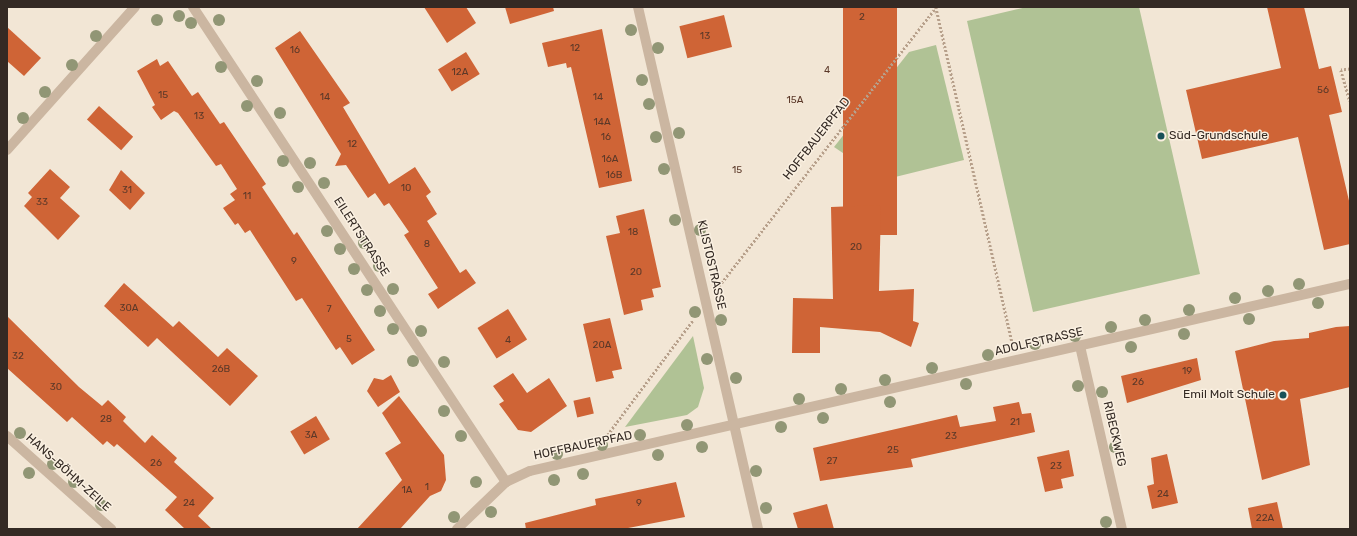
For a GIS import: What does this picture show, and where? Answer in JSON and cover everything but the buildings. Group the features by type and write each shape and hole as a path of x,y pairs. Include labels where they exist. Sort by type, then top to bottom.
{"street":[{"path":"7,150 135,7"},
{"name":"EILERTSTRASSE","path":"193,7 506,482"},
{"name":"KLISTOSTRASSE","path":"638,7 758,529"},
{"name":"ADOLFSTRASSE","path":"735,426 1350,284"},
{"name":"RIBECKWEG","path":"1080,346 1122,529"},
{"name":"HOFFBAUERPFAD","path":"457,529 506,482 530,471 735,426"},
{"name":"HANS-BÖHM-ZEILE","path":"7,436 111,529"}],"path":[{"name":"HOFFBAUERPFAD","path":"719,286 936,7"},
{"path":"936,7 1013,345"},
{"path":"1350,69 1341,70 1350,102"},
{"name":"HOFFBAUERPFAD","path":"604,439 693,320"}],"green space":[{"path":"1027,7 1139,7 1200,274 1033,312 967,21"},
{"path":"936,45 964,160 883,180 834,147 909,52"},
{"path":"693,336 704,388 698,407 687,415 625,427"}],"place":[{"name":"Süd-Grundschule","path":"1161,136"},
{"name":"Emil Molt Schule","path":"1283,395"}]}
